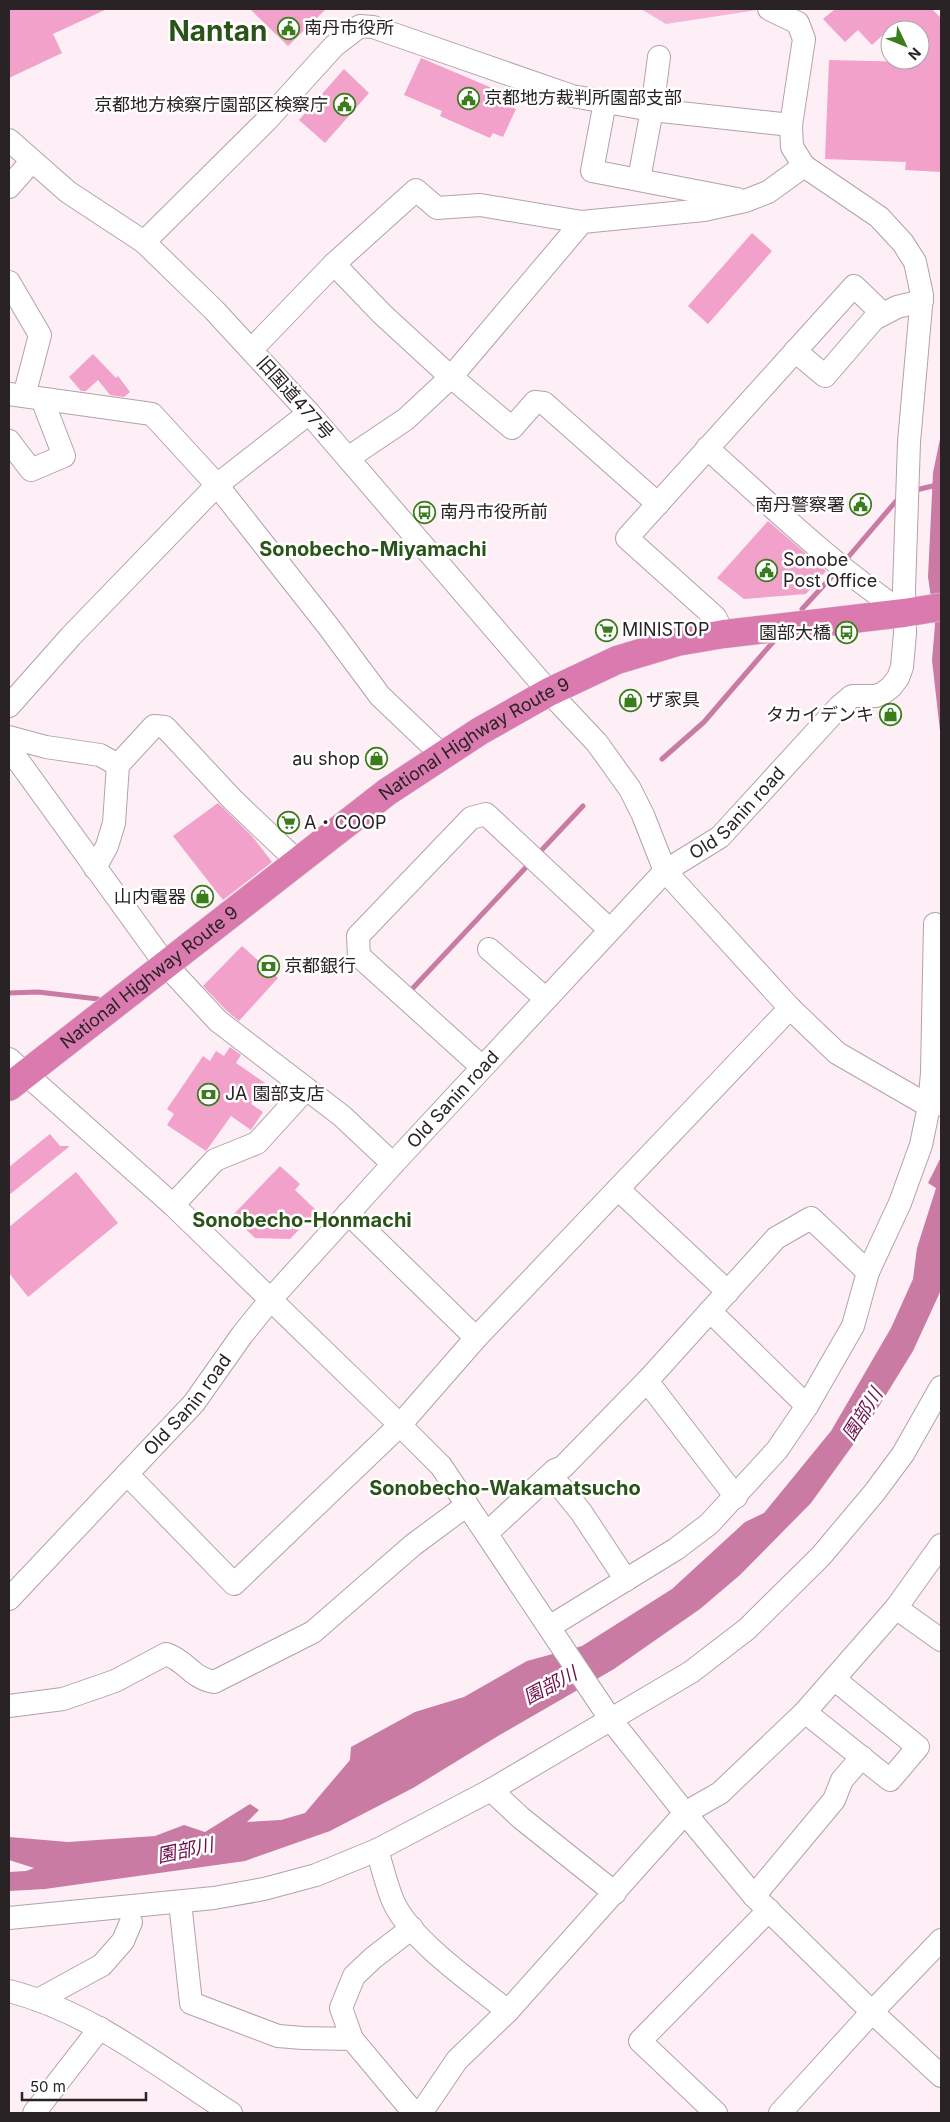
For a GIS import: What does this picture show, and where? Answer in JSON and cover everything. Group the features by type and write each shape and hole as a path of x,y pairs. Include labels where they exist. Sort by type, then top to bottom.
{"highway":[{"name":"National Highway Route 9","path":"15,1073 166,965 387,792 488,726 549,692 617,660 640,652 724,634 920,616"}],"street":[{"path":"252,349 334,264 416,190 438,208 480,205 582,222 704,210 745,201 768,192 804,166 792,147 791,125 804,39 795,16 769,9"},
{"path":"144,242 266,121 334,46 360,26 373,28 572,96 652,110 791,125"},
{"path":"639,179 652,110 659,57"},
{"path":"605,102 592,171 745,201"},
{"name":"旧国道477号","path":"9,140 31,162 68,192 144,242 185,280 252,349 310,413 549,692 597,743 630,789 643,815 665,871"},
{"path":"9,187 31,162"},
{"name":"Old Sanin road","path":"9,1599 194,1403 242,1335 271,1299 348,1213 545,998 665,871 720,837 839,707 852,696 876,696 892,687 898,678 920,616 909,442 922,301 915,262 903,244 879,217 804,166"},
{"path":"348,458 406,419 452,376 582,222"},
{"path":"334,264 382,314 443,370 512,428 535,402 544,403 658,504"},
{"path":"9,282 40,335 25,396 64,456 31,470 9,441"},
{"path":"724,634 715,617 627,538 854,286 883,314"},
{"path":"795,351 825,376 874,319 897,307 922,301"},
{"path":"25,396 152,414 217,485 328,626 380,696 442,755"},
{"path":"9,706 71,636 217,485 310,413"},
{"path":"707,448 874,593 920,616"},
{"path":"95,868 107,846 114,823 118,765 154,726 165,728 234,800 298,862"},
{"path":"9,737 46,747 100,754 118,765"},
{"path":"9,748 166,965 218,1021 342,1116 393,1164"},
{"path":"482,1066 359,956 358,936 471,818 486,814 610,930"},
{"path":"665,871 790,1008 837,1053 935,1105"},
{"path":"552,1631 626,1580 676,1549 709,1524 736,1497 777,1450 807,1406 853,1326 868,1272 900,1203 935,1105 932,1072 935,924"},
{"path":"489,949 545,998"},
{"path":"127,1474 234,1584 400,1424 476,1338 790,1008"},
{"path":"15,1073 173,1205 441,1466 609,1716 685,1813 762,1903 872,2012 941,2076"},
{"path":"173,1205 215,1160 257,1142 306,1089"},
{"path":"618,1189 728,1292"},
{"path":"348,1213 476,1338"},
{"path":"487,1533 550,1475 562,1467 647,1381 776,1238 811,1218 868,1272"},
{"path":"710,1311 807,1406"},
{"path":"647,1381 736,1497"},
{"path":"9,1918 180,1902 264,1889 316,1875 377,1850 491,1790 609,1716 691,1672 747,1628 821,1556 874,1493 903,1454 941,1387"},
{"path":"550,1475 581,1512 626,1580"},
{"path":"9,1706 63,1699 115,1681 166,1654 175,1656 200,1679 214,1682 313,1632 413,1545 467,1506"},
{"path":"421,2113 457,2060 508,2011 685,1813 720,1793 805,1712 896,1608 941,1545"},
{"path":"896,1608 941,1640"},
{"path":"805,1712 890,1780 918,1747 834,1679"},
{"path":"716,2113 640,2040 762,1903 834,1800 842,1780 862,1757"},
{"path":"491,1790 522,1818 616,1892"},
{"path":"377,1850 394,1902 412,1928 439,1956 508,2011"},
{"path":"180,1902 191,2003 278,2036 352,2039"},
{"path":"38,2000 102,1965 122,1941 131,1922"},
{"path":"412,1928 373,1958 354,1976 341,2008 352,2039 414,2113"},
{"path":"780,2113 941,1940"},
{"path":"11,1996 38,2000 100,2028 231,2113"},
{"path":"34,2113 100,2028"}],"shaded area":[{"path":"641,9 764,9 666,24"}],"water":[{"path":"941,434 941,740 932,660 935,625 928,577 933,473"},
{"name":"園部川","path":"941,1157 941,1290 913,1351 868,1424 811,1503 740,1575 700,1609 614,1669 413,1788 330,1831 245,1861 45,1889 9,1891 9,1872 26,1871 34,1868 9,1860 9,1837 68,1842 155,1836 184,1825 205,1832 250,1804 259,1810 247,1822 281,1820 305,1813 350,1760 351,1747 415,1712 464,1697 527,1661 582,1646 672,1589 745,1522 764,1513 831,1431 891,1328 913,1279 917,1248 936,1188 928,1183"}],"building":[{"path":"9,9 107,9 53,34 62,53 9,78"},
{"name":"南丹市役所","path":"250,9 326,9 288,46"},
{"path":"835,9 932,9 941,18 941,172 905,170 906,162 825,159 829,60 880,61 880,70 930,70 930,20 880,20 880,38 872,45 858,30 845,42 823,19"},
{"path":"421,58 511,96 507,105 516,109 503,137 493,133 490,138 440,116 442,111 404,95"},
{"path":"344,69 369,93 325,143 299,120"},
{"path":"752,233 772,251 708,324 688,306"},
{"path":"93,354 116,378 118,376 130,392 124,397 110,395 98,380 86,391 81,391 69,377"},
{"path":"768,521 826,571 806,594 744,599 717,578"},
{"path":"218,803 252,836 272,862 223,900 173,836"},
{"path":"242,946 278,978 239,1021 203,986"},
{"path":"230,1047 241,1055 236,1063 265,1083 251,1104 263,1112 251,1130 231,1116 206,1151 167,1125 174,1114 167,1109 203,1056 210,1061 216,1051 224,1056"},
{"path":"50,1134 60,1146 70,1146 9,1195 9,1167"},
{"path":"280,1166 300,1184 295,1190 317,1211 290,1239 255,1238 232,1216"},
{"path":"76,1172 118,1223 28,1297 9,1273 9,1227"}],"waterway":[{"path":"916,490 941,484"},
{"path":"844,562 897,500"},
{"path":"802,609 837,571"},
{"path":"662,759 704,722 773,642"},
{"path":"537,855 583,806"},
{"path":"413,988 530,863"},
{"path":"9,993 38,992 98,999"}],"place":[{"name":"南丹市役所","path":"288,28"},
{"name":"京都地方裁判所園部支部","path":"468,98"},
{"name":"京都地方検察庁園部区検察庁","path":"344,105"},
{"name":"南丹警察署","path":"861,505"},
{"name":"南丹市役所前","path":"424,512"},
{"name":"Sonobe Post Office","path":"767,570"},
{"name":"MINISTOP","path":"606,630"},
{"name":"園部大橋","path":"847,633"},
{"name":"ザ家具","path":"630,700"},
{"name":"タカイデンキ","path":"890,715"},
{"name":"au shop","path":"376,759"},
{"name":"A・COOP","path":"288,823"},
{"name":"山内電器","path":"202,897"},
{"name":"京都銀行","path":"268,966"},
{"name":"JA 園部支店","path":"209,1094"}],"district":[{"name":"Nantan","path":"218,31"},
{"name":"Sonobecho-Miyamachi","path":"373,549"},
{"name":"Sonobecho-Honmachi","path":"302,1220"},
{"name":"Sonobecho-Wakamatsucho","path":"505,1488"}]}
